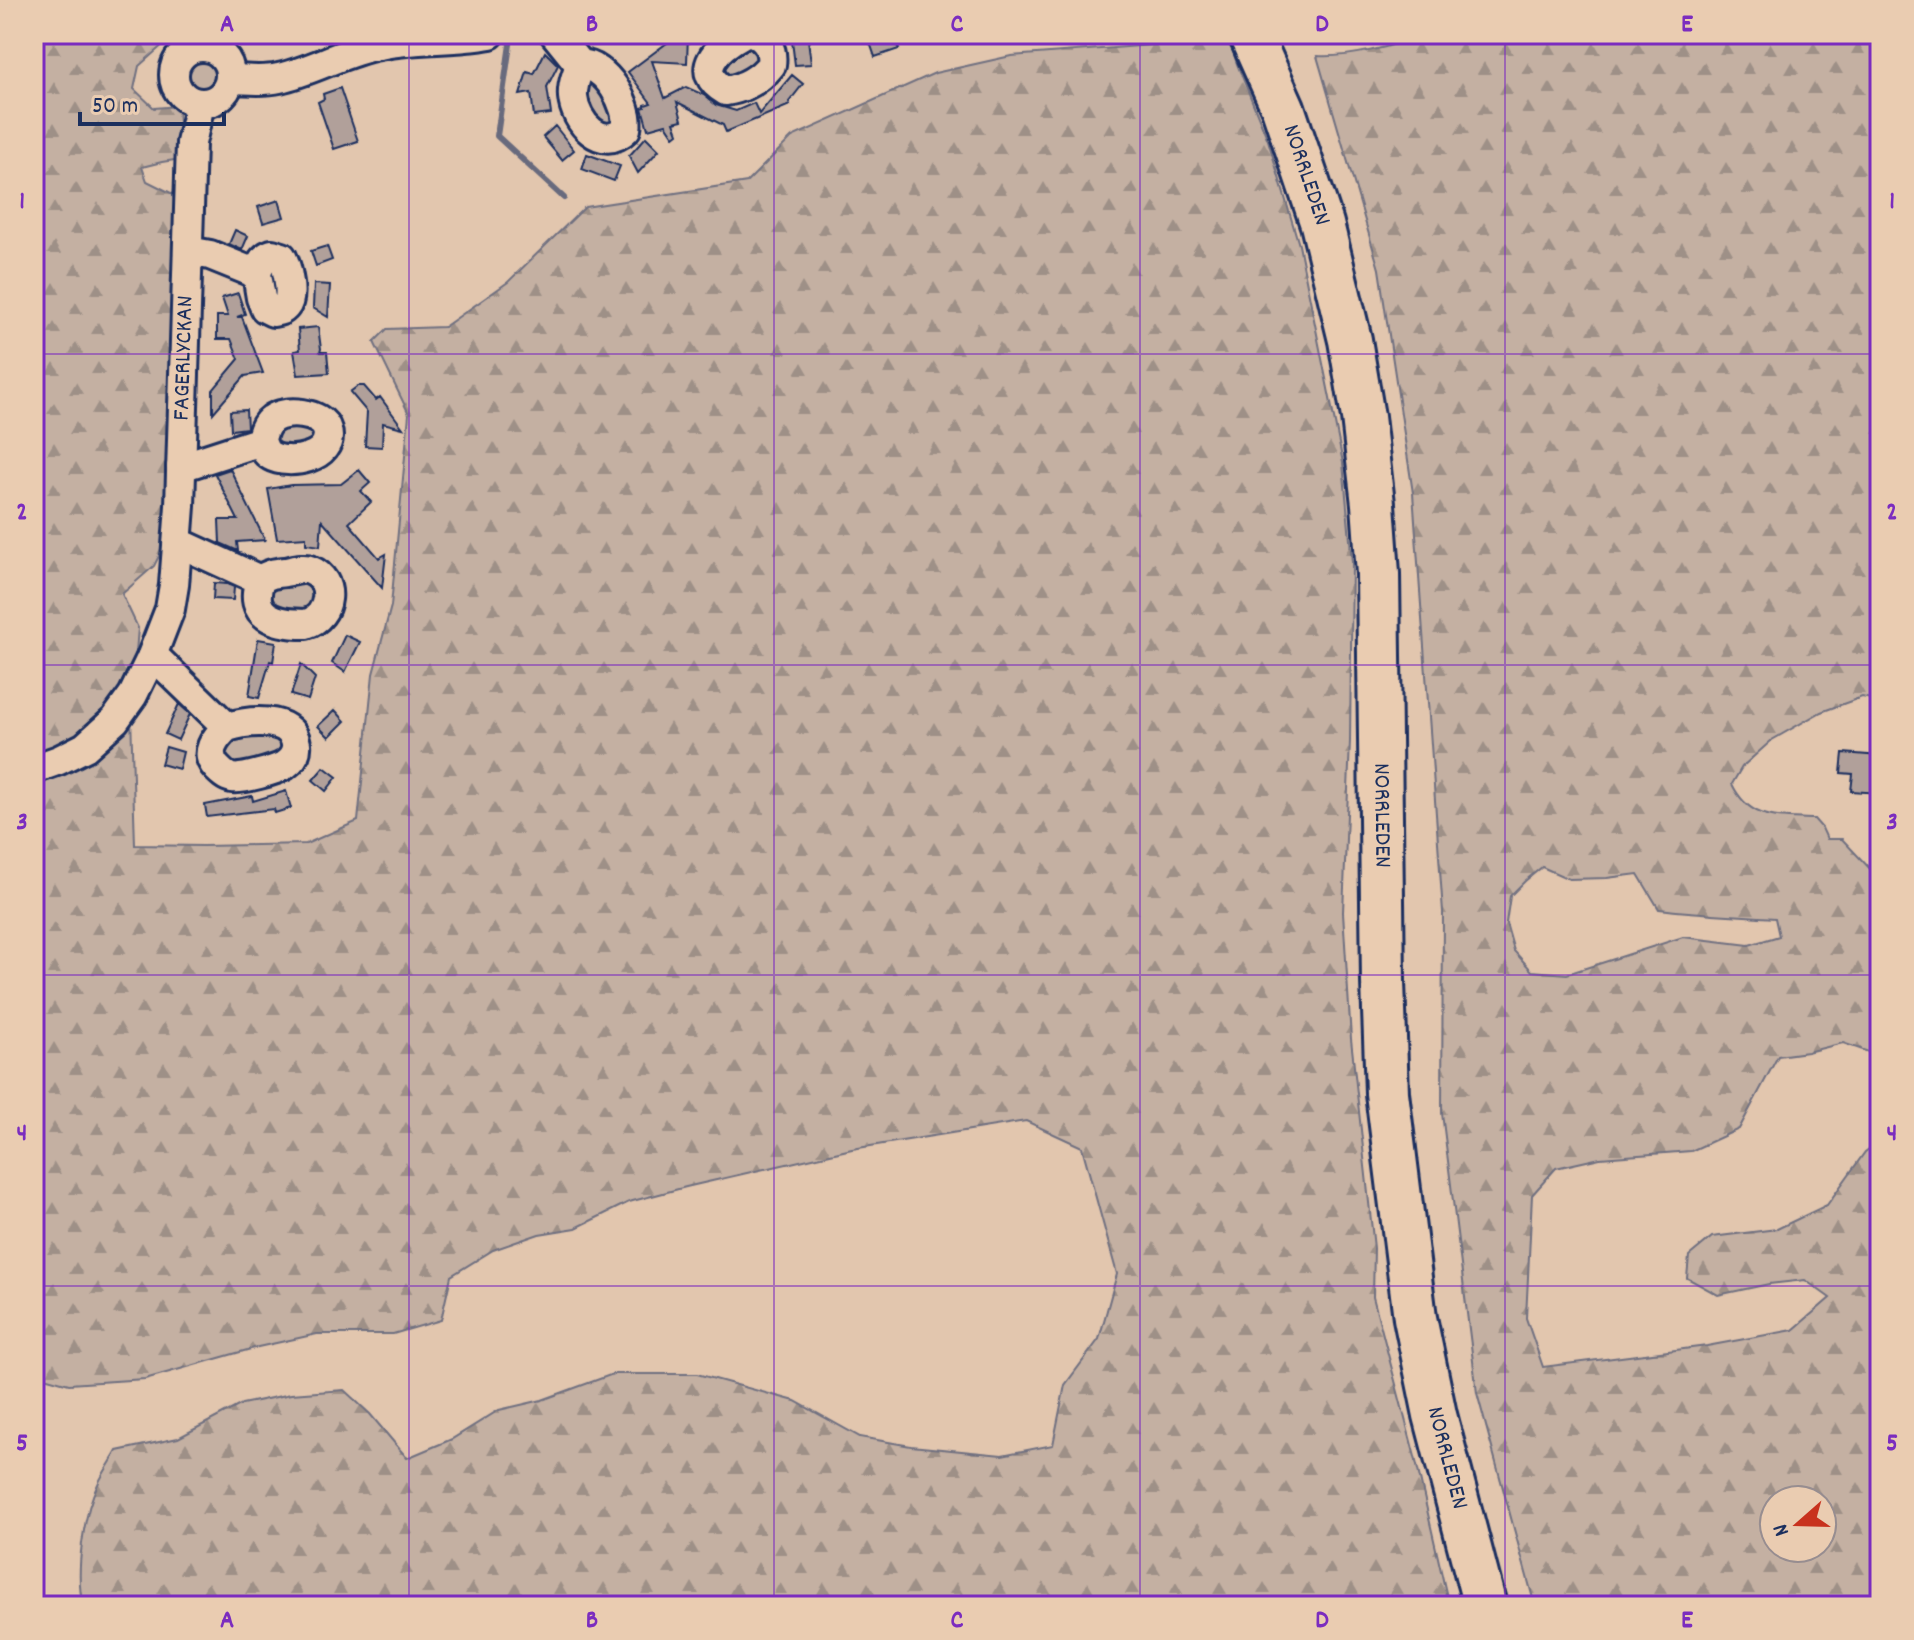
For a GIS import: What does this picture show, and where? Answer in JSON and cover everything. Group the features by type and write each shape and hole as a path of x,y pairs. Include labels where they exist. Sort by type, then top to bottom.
{"highway":[{"name":"NORRLEDEN","path":"1250,34 1283,108 1322,224 1350,340 1363,417 1378,574 1387,1093 1415,1318 1435,1415 1485,1606"}],"street":[{"path":"230,79 258,81 283,78 377,45 490,34"},
{"path":"555,34 580,65"},
{"path":"742,34 711,57 710,74 717,85 726,91 753,81 771,65 770,48 756,34"},
{"path":"203,40 224,57 230,79 220,98 200,104 184,98 178,91 173,74 179,58 203,40"},
{"name":"FAGERLYCKAN","path":"34,769 85,747 115,720 133,695 170,609 178,545 191,143 200,104"},
{"path":"188,251 210,255 257,274"},
{"path":"181,467 261,441"},
{"path":"178,545 260,580"},
{"path":"151,658 160,662 227,727"}],"green space":[{"path":"34,34 175,34 139,66 134,89 154,108 178,106 181,159 142,167 147,181 173,194 179,230 166,542 154,566 122,594 138,628 131,714 135,845 203,846 306,844 358,821 373,674 391,606 409,414 374,342 387,329 444,327 508,282 585,207 747,182 792,137 935,73 1011,56 1229,39 1268,140 1299,245 1343,463 1352,562 1350,741 1343,912 1351,1039 1374,1248 1373,1297 1415,1457 1449,1606 83,1606 80,1561 88,1511 98,1484 117,1451 178,1438 242,1404 291,1394 344,1390 370,1414 407,1458 452,1439 499,1410 542,1400 613,1374 697,1374 795,1401 860,1437 911,1446 1002,1455 1053,1445 1065,1385 1099,1339 1117,1274 1082,1147 1026,1121 852,1149 629,1202 576,1228 539,1234 493,1250 451,1276 441,1320 393,1334 317,1334 145,1379 69,1384 37,1375 34,1378"},
{"path":"1422,34 1880,34 1880,701 1862,697 1821,712 1772,740 1742,767 1732,784 1747,805 1756,811 1777,817 1814,819 1827,839 1842,839 1873,872 1880,872 1880,1056 1843,1043 1778,1056 1739,1129 1691,1151 1600,1158 1556,1168 1532,1195 1526,1318 1543,1367 1707,1346 1793,1330 1830,1298 1805,1280 1718,1295 1687,1278 1689,1256 1712,1237 1777,1229 1827,1205 1865,1152 1880,1141 1880,1606 1535,1606 1477,1393 1442,1113 1443,912 1413,493 1379,269 1317,56 1384,47","holes":["1542,867 1569,879 1638,874 1659,909 1775,918 1779,936 1749,945 1683,937 1567,974 1532,971 1514,951 1506,923 1510,896"]},
{"path":"739,40 768,53 730,86 718,58"},
{"path":"195,51 215,59 223,73 218,90 204,99 189,94 182,78 187,59"},
{"path":"583,71 596,75 620,129 587,121"},
{"path":"308,420 321,443 283,454 268,432"},
{"path":"298,571 325,599 292,620 262,593"},
{"path":"271,726 292,747 238,775 218,747 234,729"}],"building":[{"path":"679,34 688,34 687,63 652,61 665,98 686,87 704,95 716,105 736,111 754,103 759,114 792,75 803,84 789,102 790,105 726,132 723,125 677,102 682,120 674,122 678,133 674,136 666,124 648,129 642,108 651,103 628,72"},
{"path":"867,34 892,34 899,49 875,57"},
{"path":"808,39 811,64 795,65 792,41"},
{"path":"545,52 558,65 547,87 551,114 534,116 531,93 520,95 527,72 534,74"},
{"path":"340,88 358,141 334,149 318,102 324,99 323,94"},
{"path":"555,126 574,150 562,160 543,137"},
{"path":"646,137 659,150 638,173 629,156"},
{"path":"587,154 620,166 614,181 582,169"},
{"path":"279,200 284,217 263,223 258,207"},
{"path":"235,230 248,236 242,250 229,244"},
{"path":"327,246 332,260 316,266 311,251"},
{"path":"314,284 330,285 328,317 313,308"},
{"path":"238,293 245,314 237,317 242,317 263,373 245,376 213,413 213,390 239,359 231,339 217,339 217,316 228,316 222,298"},
{"path":"318,327 320,352 327,352 329,373 298,375 294,351 300,350 298,329"},
{"path":"364,386 376,400 380,397 403,428 383,423 382,447 365,446 367,412 350,392"},
{"path":"246,410 247,428 231,430 230,411"},
{"path":"230,469 265,540 237,542 238,551 220,543 219,520 238,520 215,474"},
{"path":"359,470 370,483 361,491 371,502 349,523 379,558 386,554 382,588 322,520 320,546 306,544 306,537 277,539 268,489 291,485 341,484"},
{"path":"214,583 234,587 233,600 213,599"},
{"path":"345,635 360,642 345,672 332,663"},
{"path":"258,639 276,642 273,662 270,661 259,698 249,696"},
{"path":"301,664 315,678 308,700 291,695"},
{"path":"179,704 190,714 178,740 165,734"},
{"path":"335,710 345,721 329,737 318,726"},
{"path":"166,747 183,752 179,769 161,764"},
{"path":"1843,753 1880,756 1880,793 1851,791 1853,774 1841,773"},
{"path":"324,767 337,777 326,791 313,780"},
{"path":"286,791 291,808 275,813 274,809 207,817 205,805 252,796 253,801"}],"waterway":[{"path":"510,44 497,136 564,198"}]}
